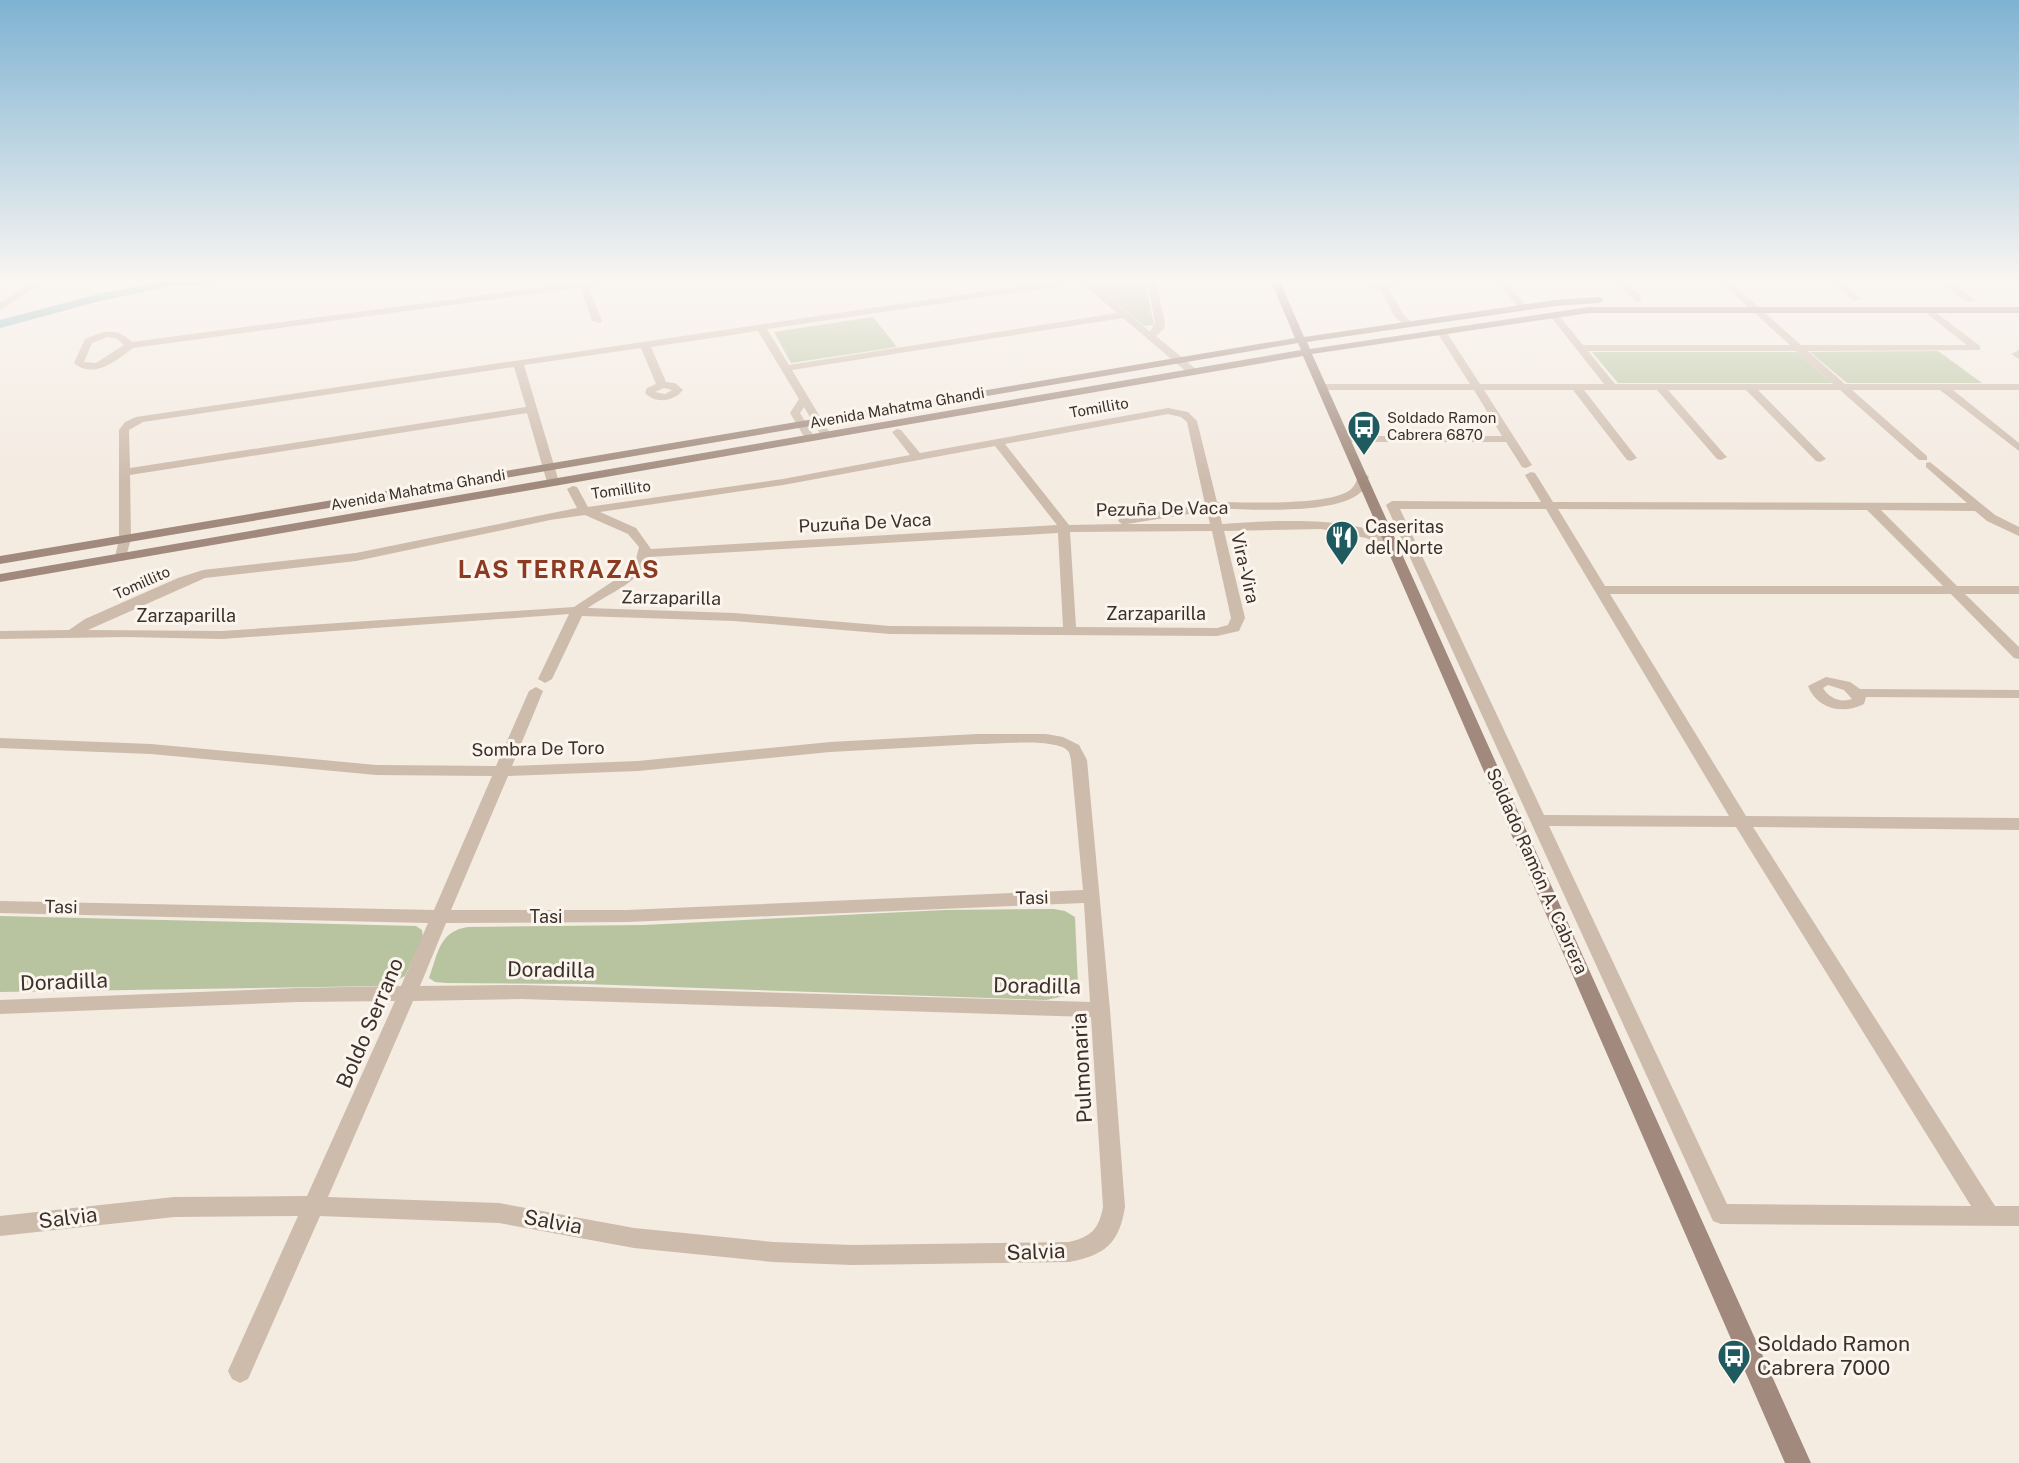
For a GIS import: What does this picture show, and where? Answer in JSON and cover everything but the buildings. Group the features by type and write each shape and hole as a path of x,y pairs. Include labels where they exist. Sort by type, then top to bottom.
{"main road":[{"name":"Avenida Mahatma Ghandi","path":"0,560 1260,347"},
{"name":"Soldado Ramón A. Cabrera","path":"1305,347 1798,1463"},
{"name":"Avenida Mahatma Ghandi","path":"0,578 1339,347"}],"street":[{"path":"85,347 79,363 87,367 102,364 127,347"},
{"path":"121,557 125,540 124,430 129,424 140,419 629,347"},
{"path":"646,347 662,386"},
{"path":"773,347 826,435"},
{"path":"786,368 918,347"},
{"path":"1165,347 1193,372"},
{"path":"1451,347 1529,470 1741,822 1989,1216"},
{"path":"1581,348 1976,347"},
{"path":"1581,348 1612,387"},
{"path":"1800,348 1978,507 2000,524 2019,532"},
{"path":"518,363 553,482"},
{"path":"1324,387 2019,387"},
{"path":"1576,387 1631,458"},
{"path":"1749,387 1820,459"},
{"path":"1943,387 2019,448"},
{"path":"1661,388 1721,457"},
{"path":"804,400 795,410 810,438"},
{"path":"126,472 531,409"},
{"name":"Tomillito","path":"73,633 90,622 202,574 356,557 584,510 760,486 1158,412 1184,414"},
{"name":"Vira-Vira","path":"1184,414 1192,422 1213,506 1238,618 1234,628"},
{"path":"897,432 917,457"},
{"path":"1347,439 1509,438"},
{"path":"996,441 1061,521 1064,529 1070,632"},
{"path":"1363,477 1358,489 1336,501 1290,506 1297,524 1349,529 1369,534 1394,546"},
{"path":"573,489 584,510 632,531 645,547 645,553"},
{"path":"1978,507 1392,505 1721,1214 2019,1216"},
{"name":"Pezuña De Vaca","path":"1086,528 1213,506 1290,506"},
{"path":"1870,506 2019,655"},
{"name":"Pezuña De Vaca","path":"1086,528 1218,528 1297,524"},
{"name":"Puzuña De Vaca","path":"645,553 1086,528"},
{"name":"Boldo Serrano","path":"240,1371 315,1206 540,685 577,611 584,603 635,572 645,553"},
{"path":"1601,590 2019,590"},
{"name":"Zarzaparilla","path":"0,635 73,633 222,635 577,611 606,614 734,617 866,630 1217,632 1234,628"},
{"path":"1856,693 2019,694"},
{"name":"Sombra De Toro","path":"0,743 151,749 376,770 501,771 638,766 831,747 953,740 1046,739 1063,742 1074,748"},
{"name":"Pulmonaria","path":"1074,748 1079,760 1092,896 1114,1207 1112,1224 1103,1240"},
{"path":"1538,820 2019,824"},
{"name":"Tasi","path":"0,907 439,917 627,916 1092,896"},
{"name":"Doradilla","path":"0,1006 408,992 522,992 1101,1010"},
{"name":"Salvia","path":"0,1226 174,1207 315,1206 500,1213 634,1238 773,1252 852,1256 1069,1252 1088,1249 1103,1240"}],"green space":[{"path":"782,347 895,347 791,363"},
{"path":"1938,351 1982,383 1847,383 1810,352"},
{"path":"1592,352 1797,352 1832,383 1618,383"},
{"path":"1054,909 1065,911 1075,917 1078,985 1075,994 1046,1000 585,984 447,983 435,982 429,978 445,939 458,929 468,927 644,925 945,910"},
{"path":"0,916 416,926 422,930 423,937 405,976 386,986 0,992"}],"place":[{"name":"Soldado Ramon Cabrera 6870","path":"1364,456"},
{"name":"Caseritas del Norte","path":"1342,566"},
{"name":"Soldado Ramon Cabrera 7000","path":"1734,1385"}],"district":[{"name":"LAS TERRAZAS","path":"559,570"}]}
